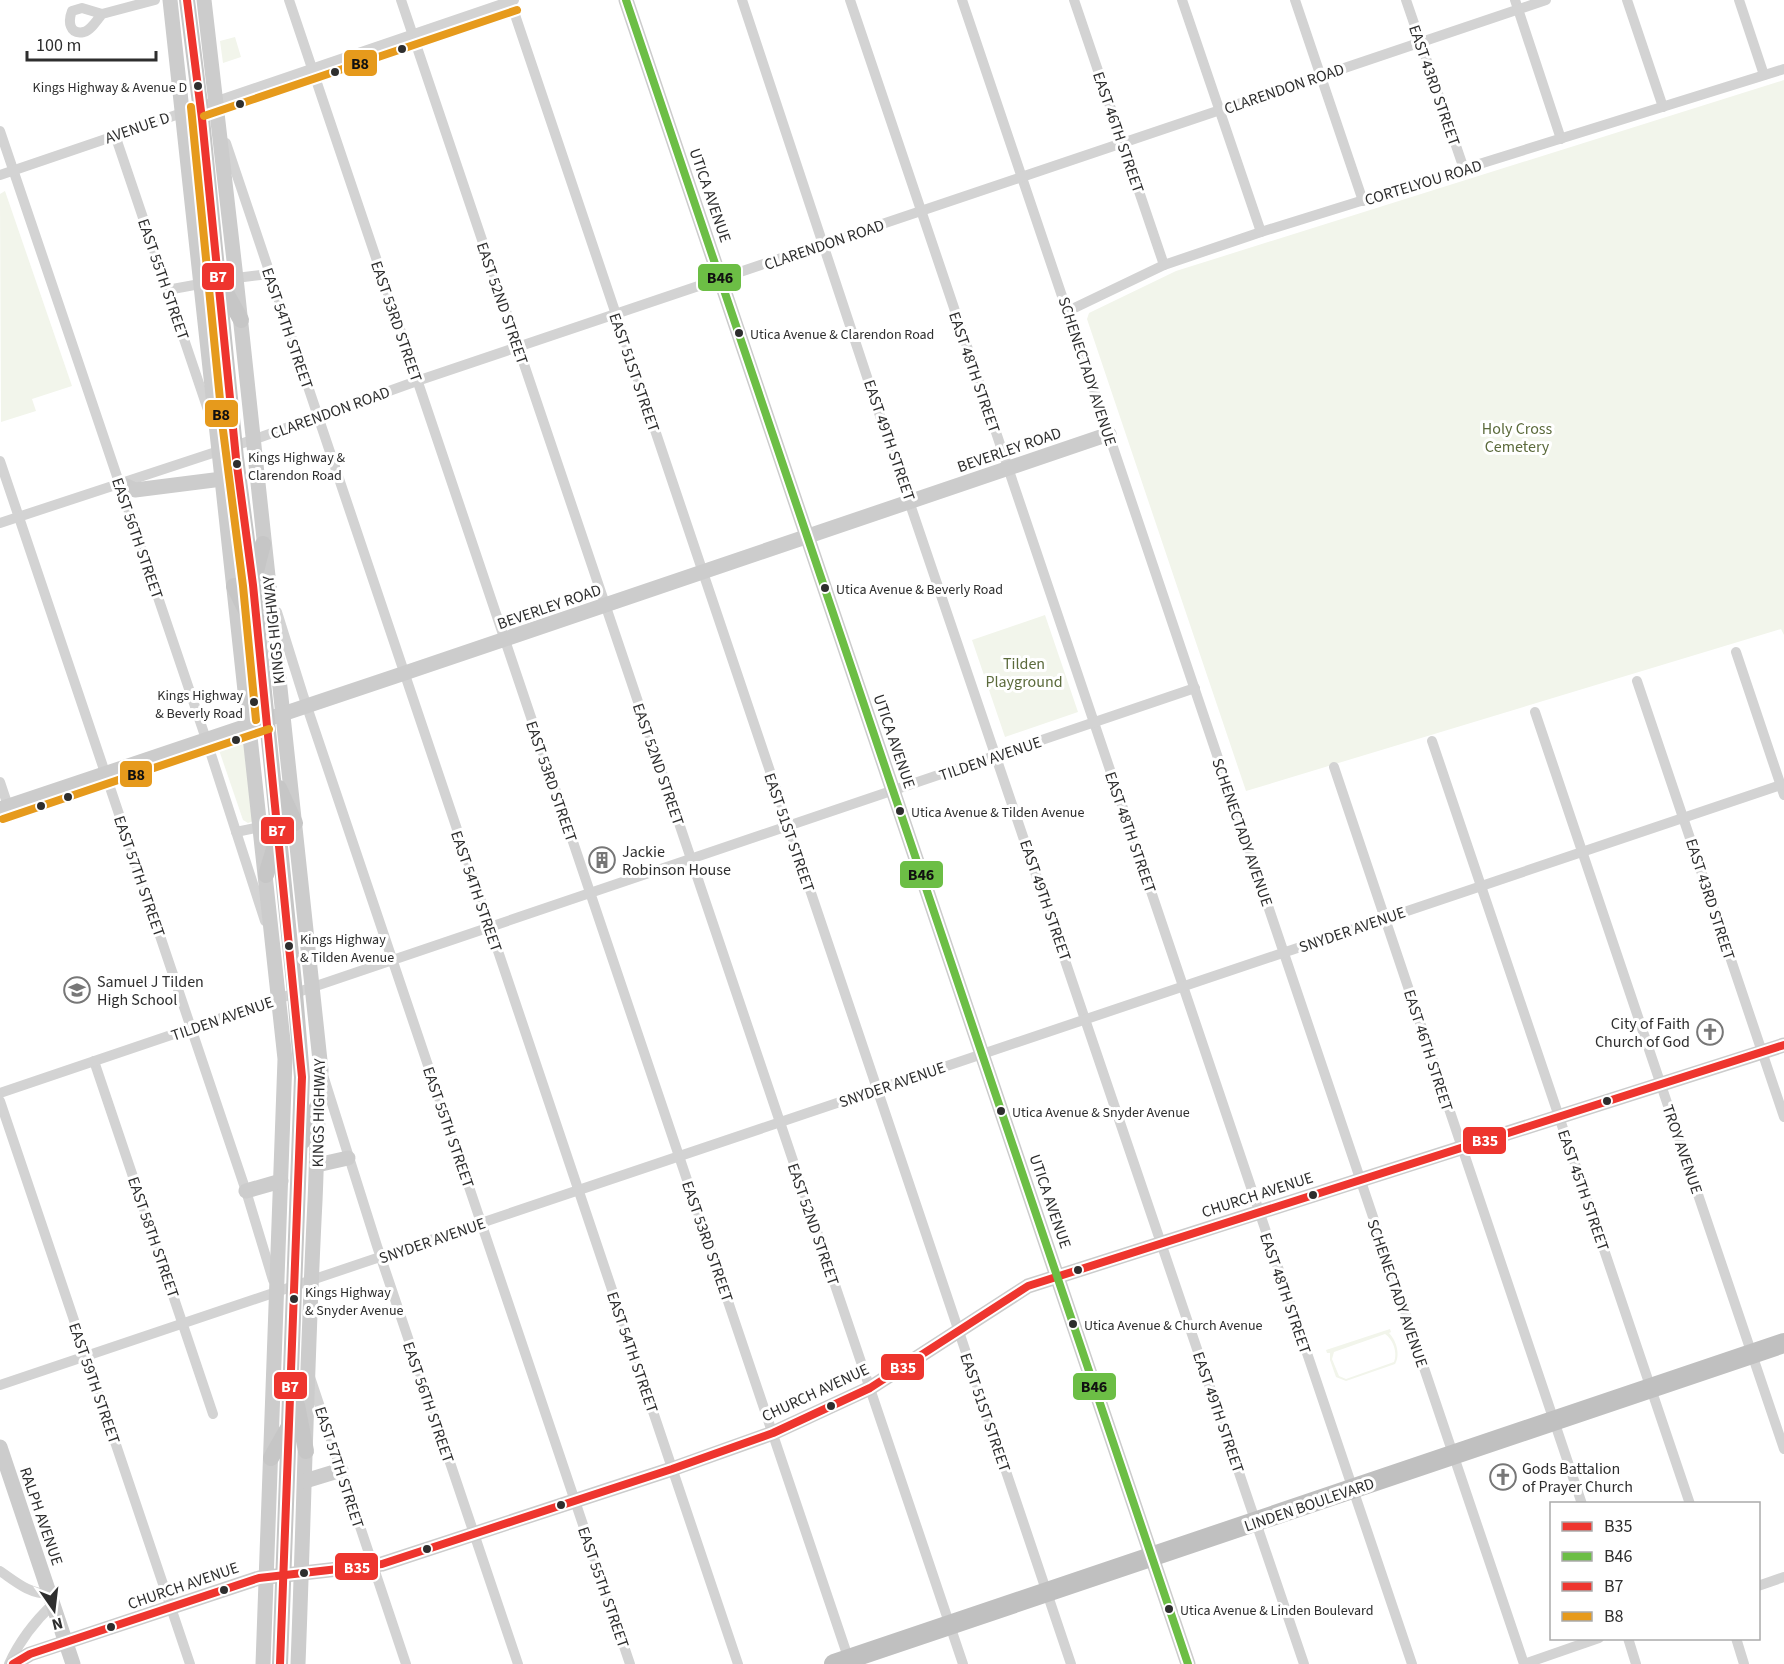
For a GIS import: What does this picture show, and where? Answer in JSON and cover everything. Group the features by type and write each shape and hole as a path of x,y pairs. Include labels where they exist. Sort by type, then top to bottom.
{"highway":[{"name":"LINDEN BOULEVARD","path":"845,1662 1784,1343"}],"main road":[{"name":"KINGS HIGHWAY","path":"187,0 208,103 227,448 253,585 278,835 287,996 302,1077 289,1424 292,1574 280,1664"},
{"path":"218,276 241,320"},
{"path":"253,585 263,544"},
{"path":"234,586 258,635"},
{"path":"272,773 295,823"},
{"path":"266,875 278,835"},
{"path":"299,1150 317,1107"},
{"path":"291,1378 306,1451"},
{"path":"271,1458 289,1424"}],"street":[{"path":"102,14 155,0"},
{"name":"KINGS HIGHWAY","path":"170,0 216,421 227,448 222,479 273,945 287,996 262,1664"},
{"name":"KINGS HIGHWAY","path":"204,0 208,103 217,118 241,320 263,544 321,1070 317,1107 317,1165 305,1481 292,1574 299,1662"},
{"name":"EAST 53RD STREET","path":"290,0 773,1433 845,1662"},
{"name":"EAST 52ND STREET","path":"401,0 963,1664"},
{"name":"AVENUE D","path":"0,175 511,0"},
{"name":"EAST 51ST STREET","path":"511,0 1071,1664"},
{"name":"UTICA AVENUE","path":"626,0 1188,1664"},
{"name":"EAST 49TH STREET","path":"742,0 1304,1664"},
{"name":"EAST 48TH STREET","path":"850,0 1412,1664"},
{"name":"SCHENECTADY AVENUE","path":"962,0 1524,1664"},
{"name":"EAST 46TH STREET","path":"1074,0 1164,265"},
{"path":"1182,0 1261,232"},
{"path":"1295,0 1363,201"},
{"name":"EAST 43RD STREET","path":"1406,0 1464,169"},
{"name":"CLARENDON ROAD","path":"0,523 1421,43 1516,5 1546,0"},
{"path":"1627,0 1663,107"},
{"path":"1739,0 1764,75"},
{"path":"1516,5 1561,139"},
{"name":"CORTELYOU ROAD","path":"1068,311 1164,265 1261,232 1784,69"},
{"name":"EAST 54TH STREET","path":"217,118 738,1664"},
{"name":"EAST 56TH STREET","path":"0,131 206,739 273,945"},
{"name":"EAST 55TH STREET","path":"115,135 209,413 216,421"},
{"path":"236,278 269,274"},
{"path":"167,290 200,284"},
{"name":"BEVERLEY ROAD","path":"4,807 606,606 1109,434"},
{"name":"EAST 57TH STREET","path":"0,461 192,1028 277,1292"},
{"path":"120,483 135,490 222,479"},
{"name":"EAST 55TH STREET","path":"269,589 306,705 630,1664"},
{"path":"1736,652 1783,788"},
{"name":"EAST 43RD STREET","path":"1637,681 1784,1117"},
{"name":"TILDEN AVENUE","path":"0,1093 1195,688"},
{"name":"TROY AVENUE","path":"1535,712 1784,1449"},
{"name":"EAST 45TH STREET","path":"1432,741 1690,1502"},
{"name":"EAST 46TH STREET","path":"1334,767 1582,1502"},
{"path":"0,782 4,807"},
{"name":"SNYDER AVENUE","path":"0,1385 1481,884 1684,817 1783,788"},
{"path":"236,832 260,827"},
{"name":"CHURCH AVENUE","path":"11,1664 30,1654 65,1642 266,1578 382,1564 672,1469 773,1433 870,1388 1028,1286 1784,1045"},
{"name":"EAST 58TH STREET","path":"94,1061 213,1413"},
{"name":"EAST 56TH STREET","path":"321,1070 348,1158 518,1664"},
{"name":"EAST 59TH STREET","path":"0,1101 190,1664"},
{"path":"317,1165 348,1158"},
{"path":"246,1191 281,1181"},
{"name":"EAST 57TH STREET","path":"308,1372 406,1664"},
{"name":"RALPH AVENUE","path":"0,1447 73,1664"},
{"path":"305,1481 341,1470"},
{"path":"0,1570 27,1590 51,1599"},
{"path":"1760,1585 1784,1577"},
{"name":"CHURCH AVENUE","path":"11,1664 15,1651 51,1599"},
{"path":"1524,1664 1593,1640"},
{"path":"1629,1640 1636,1664"},
{"path":"1737,1640 1744,1664"}],"green space":[{"path":"235,37 241,57 223,63 220,41"},
{"name":"Holy Cross Cemetery","path":"1784,80 1784,635 1781,629 1246,791 1087,319 1089,313 1176,271"},
{"path":"5,191 72,386 32,399 36,411 1,422 0,194"},
{"name":"Tilden Playground","path":"1045,615 1078,712 1005,737 972,640"},
{"path":"243,737 254,821 248,823 243,820 219,750 219,745"},
{"path":"1390,1329 1389,1333 1396,1344 1398,1356 1395,1364 1346,1381 1336,1377 1330,1353 1326,1350","holes":["1385,1334 1395,1351 1394,1362 1346,1379 1339,1376 1332,1359 1334,1352"]}],"transit line":[{"name":"B7","path":"187,0 202,119 236,458 253,585 302,1077 280,1664"},
{"name":"B46","path":"626,0 1188,1664"},
{"name":"B8","path":"204,116 517,10"},
{"name":"B8","path":"191,107 223,430 243,586 256,720"},
{"name":"B8","path":"3,819 269,729"},
{"name":"B35","path":"13,1664 30,1654 259,1578 382,1564 672,1469 773,1433 870,1388 1028,1286 1784,1045"}],"place":[{"name":"Kings Highway & Avenue D","path":"198,86"},
{"name":"Utica Avenue & Clarendon Road","path":"739,333"},
{"name":"Kings Highway & Clarendon Road","path":"237,464"},
{"name":"Utica Avenue & Beverly Road","path":"825,588"},
{"name":"Kings Highway & Beverly Road","path":"254,702"},
{"name":"Utica Avenue & Tilden Avenue","path":"900,811"},
{"name":"Jackie Robinson House","path":"602,860"},
{"name":"Kings Highway & Tilden Avenue","path":"289,946"},
{"name":"Samuel J Tilden High School","path":"77,990"},
{"name":"City of Faith Church of God","path":"1710,1032"},
{"name":"Utica Avenue & Snyder Avenue","path":"1001,1111"},
{"name":"Kings Highway & Snyder Avenue","path":"294,1299"},
{"name":"Utica Avenue & Church Avenue","path":"1073,1324"},
{"name":"Gods Battalion of Prayer Church","path":"1503,1477"},
{"name":"Utica Avenue & Linden Boulevard","path":"1169,1609"}]}
